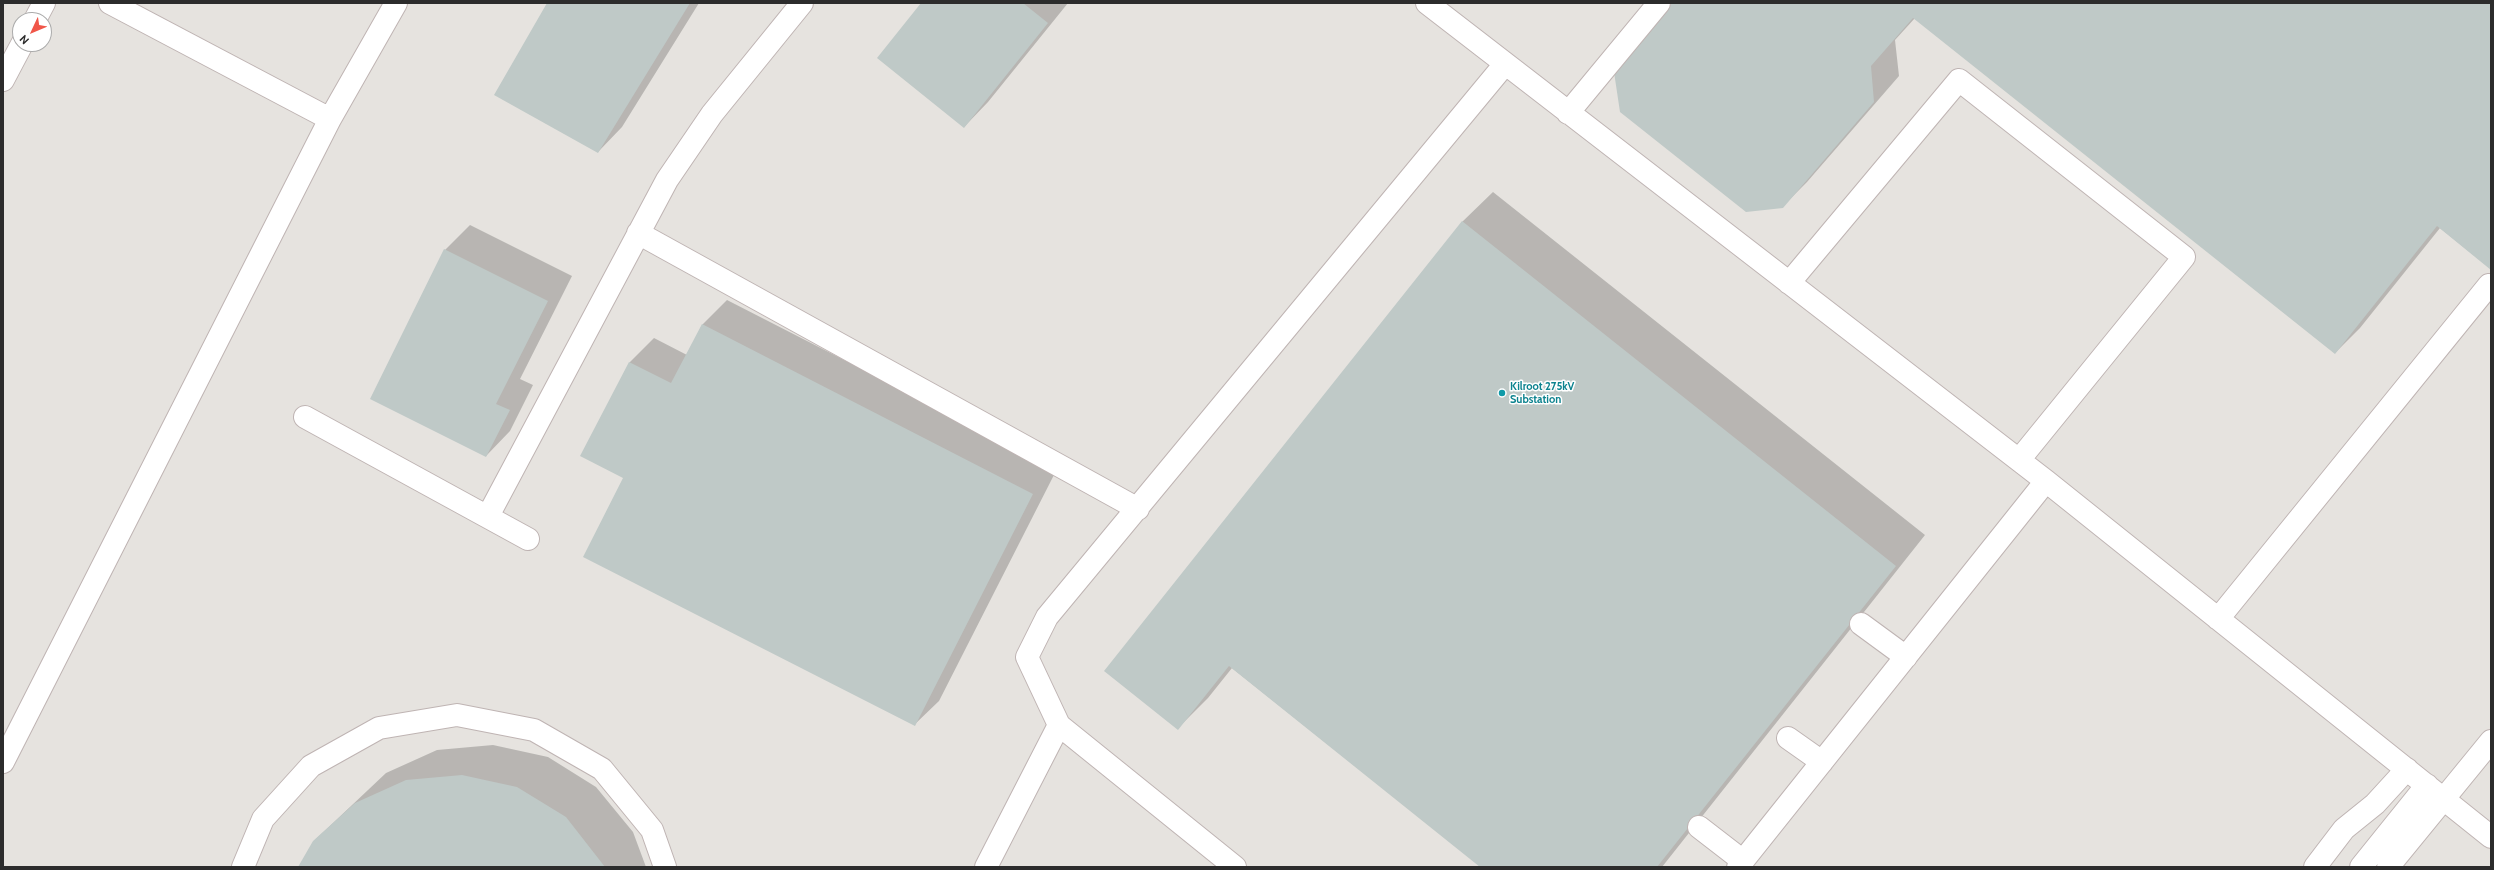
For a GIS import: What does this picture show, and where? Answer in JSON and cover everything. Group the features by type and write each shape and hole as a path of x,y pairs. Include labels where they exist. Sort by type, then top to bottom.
{"street":[{"path":"39,12 44,3"},
{"path":"110,3 330,118"},
{"path":"3,762 330,118 396,3"},
{"path":"488,516 667,180 712,114 802,3"},
{"path":"1426,3 2046,481 2408,769 2491,837"},
{"path":"1568,112 1659,3"},
{"path":"3,80 18,52"},
{"path":"1235,867 1060,725 1027,657 1047,617 1506,64"},
{"path":"1789,283 1959,80 2184,257 2019,460"},
{"path":"638,233 1138,509"},
{"path":"2218,619 2489,285"},
{"path":"305,418 528,539"},
{"path":"1699,827 1741,864 2046,481"},
{"path":"1861,624 1906,657"},
{"path":"243,867 263,819 311,766 379,728 457,715 534,730 602,769 652,830 665,867"},
{"path":"986,867 1060,725"},
{"path":"1788,738 1822,762"},
{"path":"2388,867 2491,741"},
{"path":"2315,867 2344,829 2375,804 2408,769"},
{"path":"2361,867 2427,785"}],"shaded area":[{"path":"3,3 2491,3 2491,867 3,867"}],"building":[{"path":"547,3 690,3 598,153 494,95"},
{"path":"921,3 1023,3 1048,23 964,128 877,58"},
{"path":"1672,3 2491,3 2491,270 2437,226 2335,354 1913,18 1871,66 1874,102 1783,208 1746,212 1620,112 1614,72"},
{"name":"Kilroot 275kV Substation","path":"1462,221 1896,566 1657,867 1480,867 1229,666 1178,730 1104,671"},
{"path":"444,249 548,301 496,404 510,410 486,457 370,399"},
{"path":"702,324 1033,494 915,726 583,557 623,478 580,456 629,362 671,383"},
{"path":"462,775 517,787 566,817 605,867 298,867 313,841 355,803 406,780"}],"place":[{"name":"Kilroot 275kV Substation","path":"1502,393"}]}
